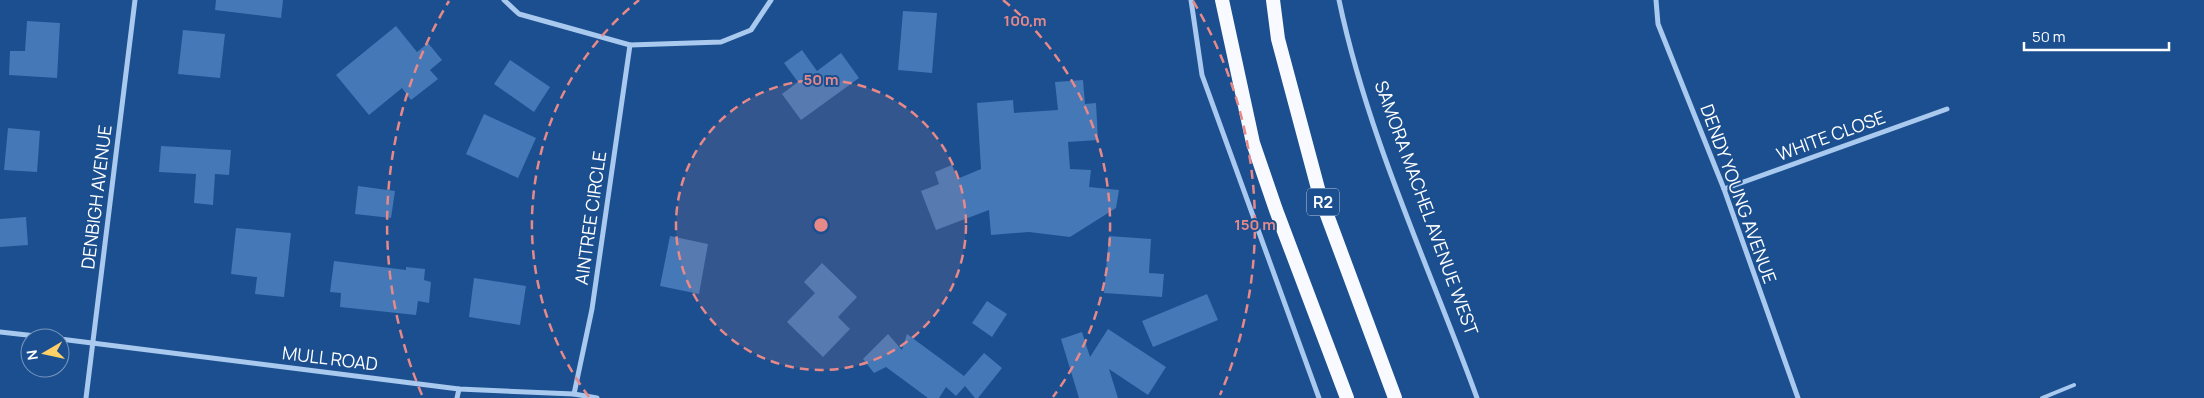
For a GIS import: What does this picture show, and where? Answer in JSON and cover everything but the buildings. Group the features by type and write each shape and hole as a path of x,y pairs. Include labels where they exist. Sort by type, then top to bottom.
{"highway":[{"path":"1222,0 1253,143 1276,210 1348,398"},
{"name":"R2","path":"1273,0 1278,39 1320,196 1394,398"}],"street":[{"name":"DENBIGH AVENUE","path":"86,398 135,0"},
{"path":"504,0 519,14 630,45 721,42 751,30 771,0"},
{"path":"1192,0 1202,75 1319,398"},
{"name":"SAMORA MACHEL AVENUE WEST","path":"1339,0 1349,49 1375,133 1476,398"},
{"name":"DENDY YOUNG AVENUE","path":"1656,0 1658,24 1724,189 1798,398"},
{"name":"AINTREE CIRCLE","path":"574,394 592,309 630,45"},
{"name":"WHITE CLOSE","path":"1724,189 1947,110"},
{"path":"0,332 20,334"},
{"name":"MULL ROAD","path":"70,340 459,389 574,394 597,398"},
{"path":"457,398 459,389"}],"lane":[{"path":"2042,398 2074,385"}]}
